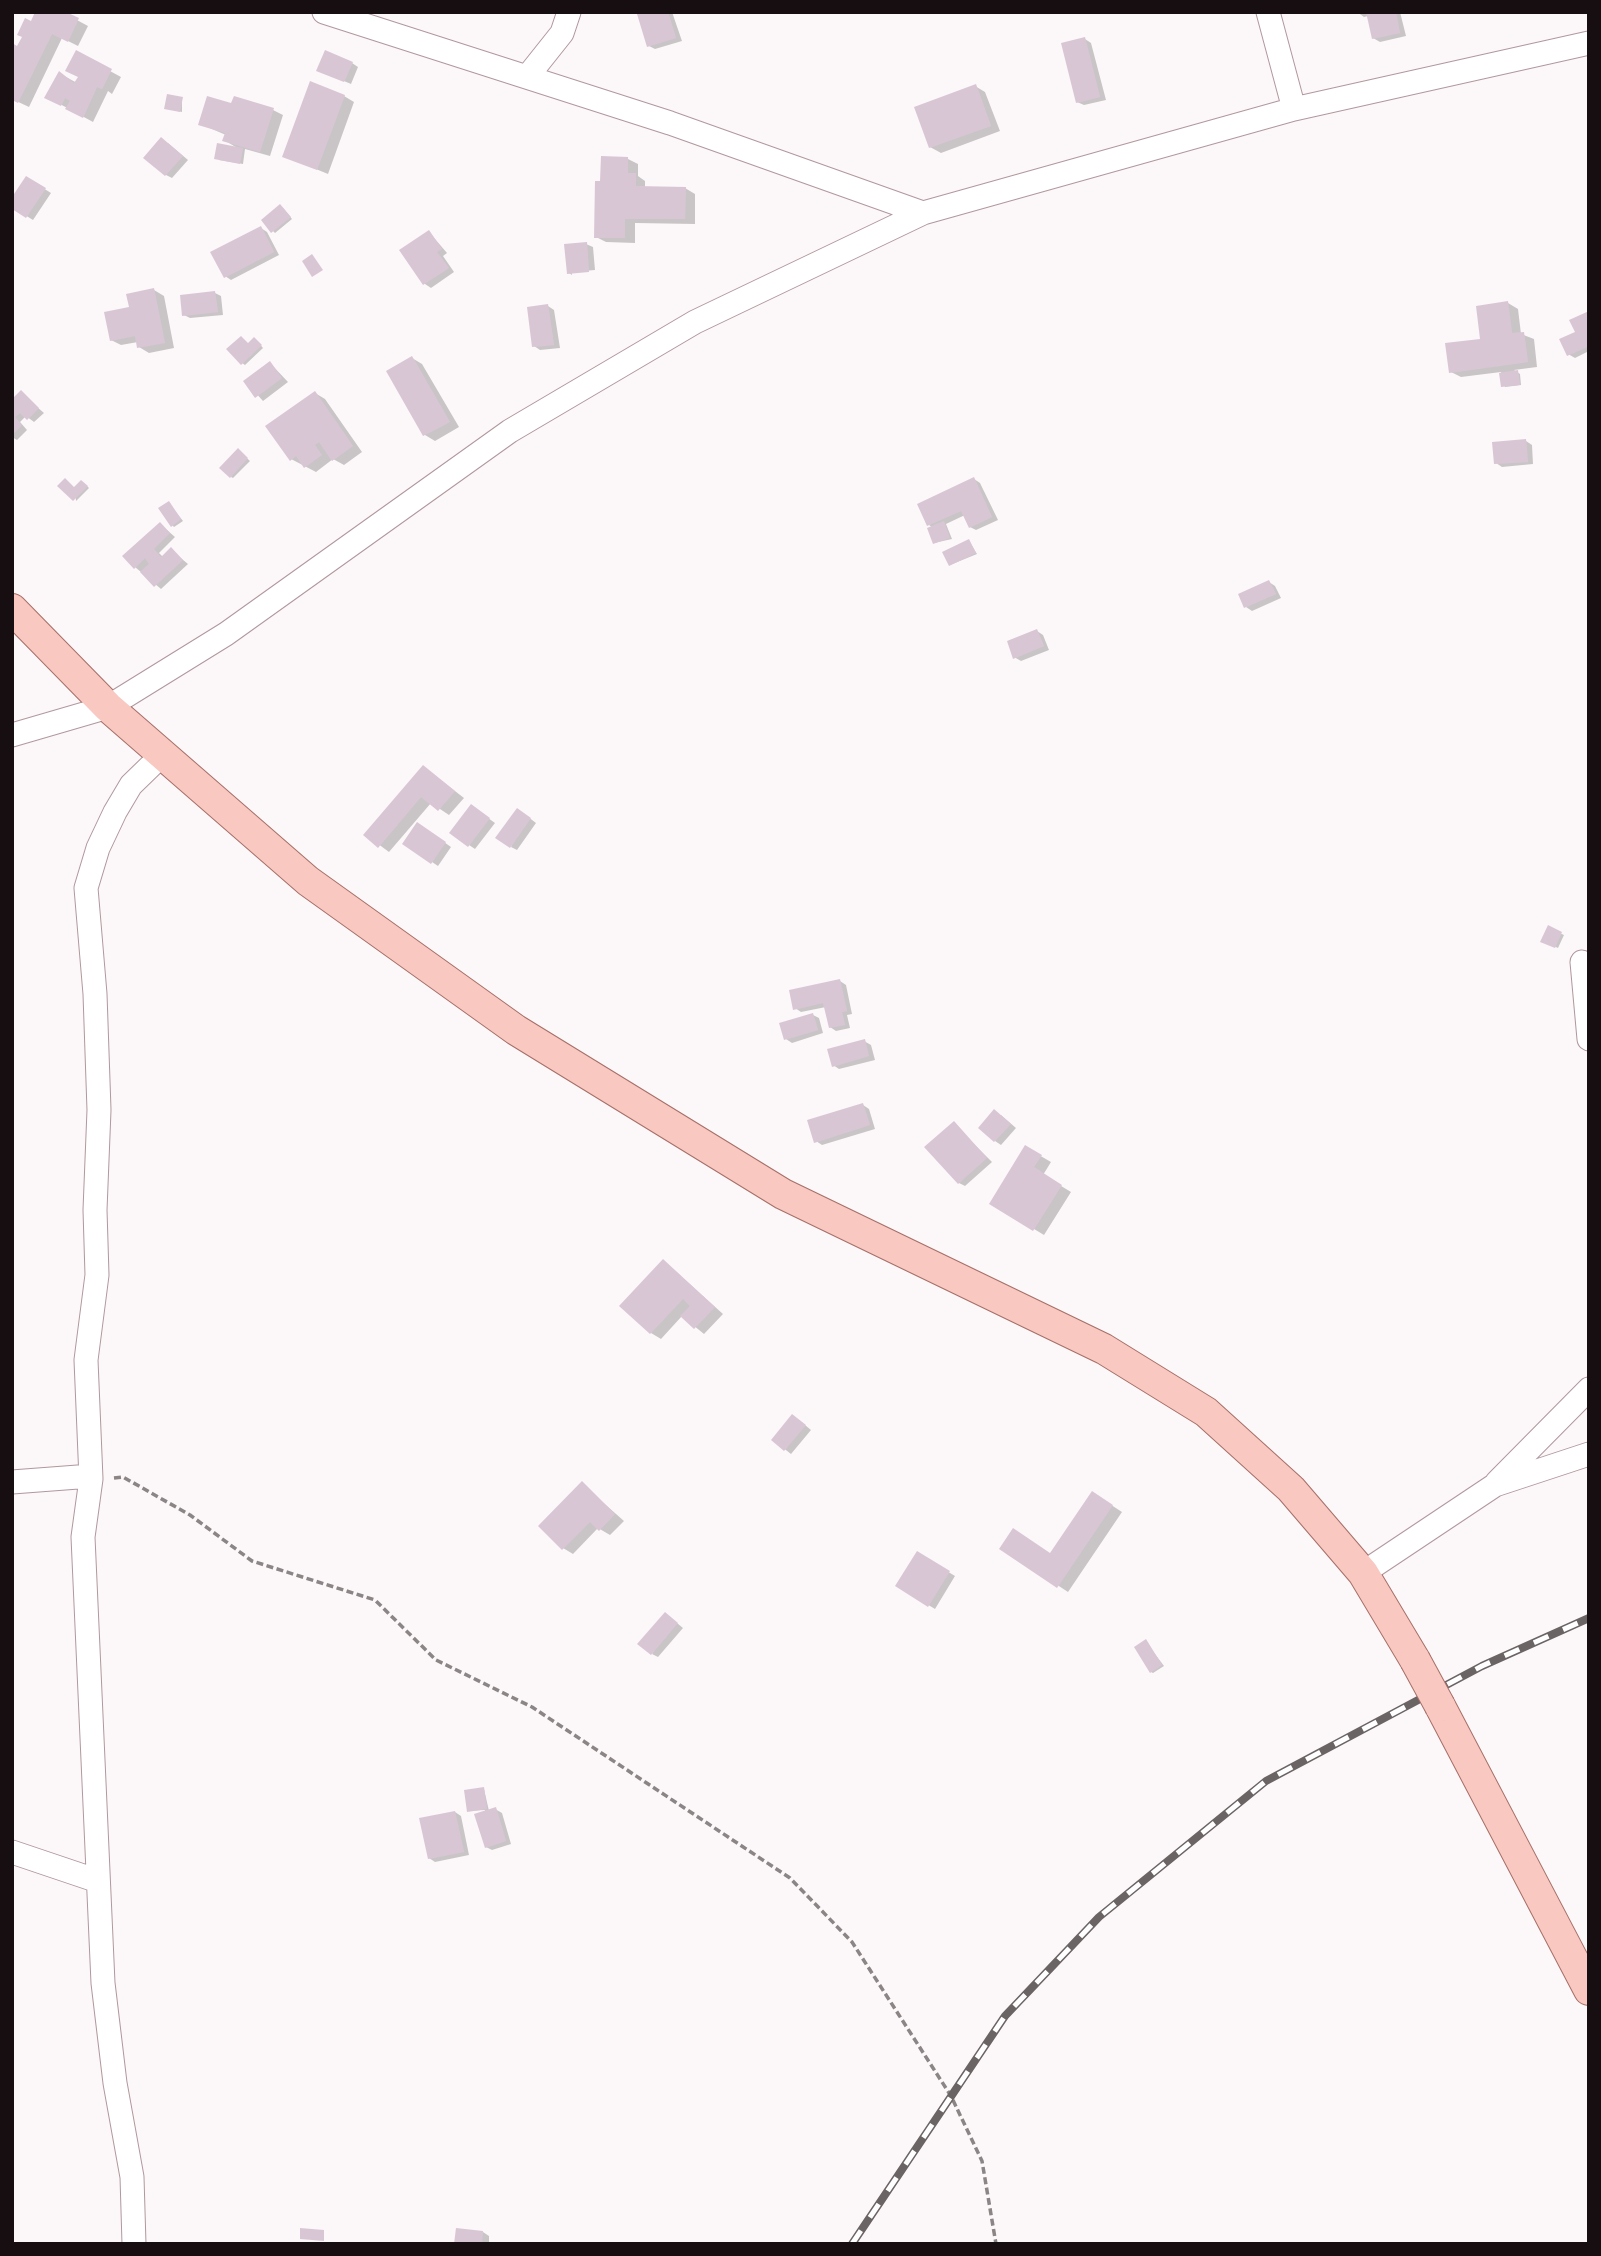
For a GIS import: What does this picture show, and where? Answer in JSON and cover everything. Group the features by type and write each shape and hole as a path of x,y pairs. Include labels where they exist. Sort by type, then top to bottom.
{"main road":[{"path":"12,609 108,707 308,881 516,1030 783,1194 1104,1349 1206,1412 1291,1489 1363,1573 1440,1706 1589,1990"}],"street":[{"path":"324,12 670,123 923,213"},
{"path":"527,77 562,33 569,12"},
{"path":"1268,12 1294,110"},
{"path":"12,735 108,707 226,634 510,431 695,322 923,213 1294,110 1589,43"},
{"path":"134,2244 132,2177 115,2083 103,1983 83,1537 91,1479 86,1360 97,1275 95,1210 99,1110 95,995 86,888 98,848 120,803 131,785 164,753"},
{"path":"1582,962 1589,1039"},
{"path":"1363,1573 1495,1485 1589,1389"},
{"path":"1495,1485 1589,1454"},
{"path":"12,1482 78,1477 91,1479"},
{"path":"12,1852 98,1881"}],"path":[{"path":"91,1479 123,1477 190,1515 252,1561 375,1600 436,1660 532,1707 790,1878 852,1942 951,2096 982,2161 996,2244"}],"building":[{"path":"35,12 66,12 79,18 68,42 52,34 18,103 12,100 12,43 17,46 22,37 17,35 25,18 31,21"},
{"path":"668,12 676,38 647,47 637,14"},
{"path":"1366,12 1396,12 1400,33 1372,39"},
{"path":"1085,37 1100,97 1076,103 1061,43"},
{"path":"76,50 112,69 102,89 97,87 83,118 65,109 70,101 65,98 61,106 44,98 59,71 74,83 78,77 65,71"},
{"path":"325,50 353,62 344,82 316,71"},
{"path":"310,81 345,95 317,170 282,157"},
{"path":"976,84 991,126 929,148 914,107"},
{"path":"167,94 183,97 180,112 164,109"},
{"path":"207,96 231,103 234,96 274,108 260,152 222,141 225,133 198,125"},
{"path":"161,137 183,156 165,176 143,158"},
{"path":"217,143 243,148 240,164 214,159"},
{"path":"601,156 628,157 628,173 636,173 636,186 686,187 685,219 625,219 625,238 594,238 595,181 600,181"},
{"path":"26,176 46,188 26,218 12,209 12,197"},
{"path":"280,204 291,217 271,233 261,220"},
{"path":"261,226 274,252 224,278 210,252"},
{"path":"429,230 442,249 437,252 449,268 423,285 399,250"},
{"path":"587,242 589,272 567,274 564,244"},
{"path":"312,254 323,270 312,277 302,261"},
{"path":"154,288 165,343 137,348 135,336 110,341 104,312 129,307 126,294"},
{"path":"215,291 218,312 182,316 180,295"},
{"path":"1508,301 1512,333 1524,332 1528,362 1449,373 1445,343 1480,339 1476,306"},
{"path":"548,304 554,345 532,347 527,307"},
{"path":"1589,311 1589,346 1567,356 1559,339 1575,332 1569,320"},
{"path":"241,336 248,343 254,337 262,345 241,365 226,349"},
{"path":"412,356 450,422 423,436 386,371"},
{"path":"270,361 282,378 255,398 243,381"},
{"path":"1518,370 1520,385 1501,387 1499,373"},
{"path":"21,390 39,408 27,420 20,413 15,417 22,425 12,435 12,399"},
{"path":"315,391 353,446 332,461 319,442 315,445 322,455 304,468 296,456 290,461 265,426"},
{"path":"1526,439 1528,462 1494,464 1492,442"},
{"path":"238,448 248,458 230,478 219,468"},
{"path":"974,477 992,517 969,528 961,511 927,526 917,504"},
{"path":"65,478 74,487 81,480 88,486 73,501 57,486"},
{"path":"169,501 181,519 171,527 158,508"},
{"path":"944,521 950,538 933,544 927,528"},
{"path":"160,522 170,533 154,549 161,557 171,547 183,560 154,587 140,572 149,564 145,558 134,569 122,556"},
{"path":"969,539 976,553 949,566 942,552"},
{"path":"1269,580 1276,594 1244,608 1238,594"},
{"path":"1037,629 1044,646 1013,659 1007,641"},
{"path":"423,765 455,791 438,811 421,797 378,848 363,835"},
{"path":"471,804 490,818 468,847 449,833"},
{"path":"517,808 531,818 510,848 495,838"},
{"path":"417,822 446,842 431,864 402,844"},
{"path":"1548,925 1562,932 1555,948 1540,942"},
{"path":"840,979 847,1011 842,1012 845,1025 829,1028 823,1003 793,1010 789,990"},
{"path":"813,1013 818,1030 784,1040 779,1023"},
{"path":"865,1039 869,1056 832,1067 827,1049"},
{"path":"863,1103 870,1125 814,1143 807,1120"},
{"path":"994,1109 1011,1124 994,1142 978,1128"},
{"path":"954,1121 987,1158 958,1184 924,1147"},
{"path":"1025,1145 1042,1155 1034,1167 1062,1185 1033,1231 989,1204"},
{"path":"663,1259 715,1307 694,1329 680,1316 690,1306 683,1299 650,1334 619,1306"},
{"path":"792,1414 806,1425 784,1451 771,1440"},
{"path":"582,1481 615,1514 599,1531 590,1522 562,1550 538,1526"},
{"path":"1092,1491 1113,1505 1057,1588 999,1549 1013,1528 1050,1553"},
{"path":"917,1551 950,1571 928,1607 895,1586"},
{"path":"665,1612 678,1623 651,1655 637,1644"},
{"path":"1146,1639 1162,1665 1150,1673 1134,1647"},
{"path":"484,1787 487,1809 467,1812 464,1790"},
{"path":"496,1807 506,1841 485,1848 474,1814"},
{"path":"455,1811 464,1852 428,1859 419,1818"},
{"path":"300,2228 324,2230 324,2241 300,2239"},
{"path":"456,2228 483,2231 482,2244 454,2244"}],"railway":[{"path":"852,2244 1005,2016 1099,1917 1266,1781 1482,1666 1589,1618"}]}
